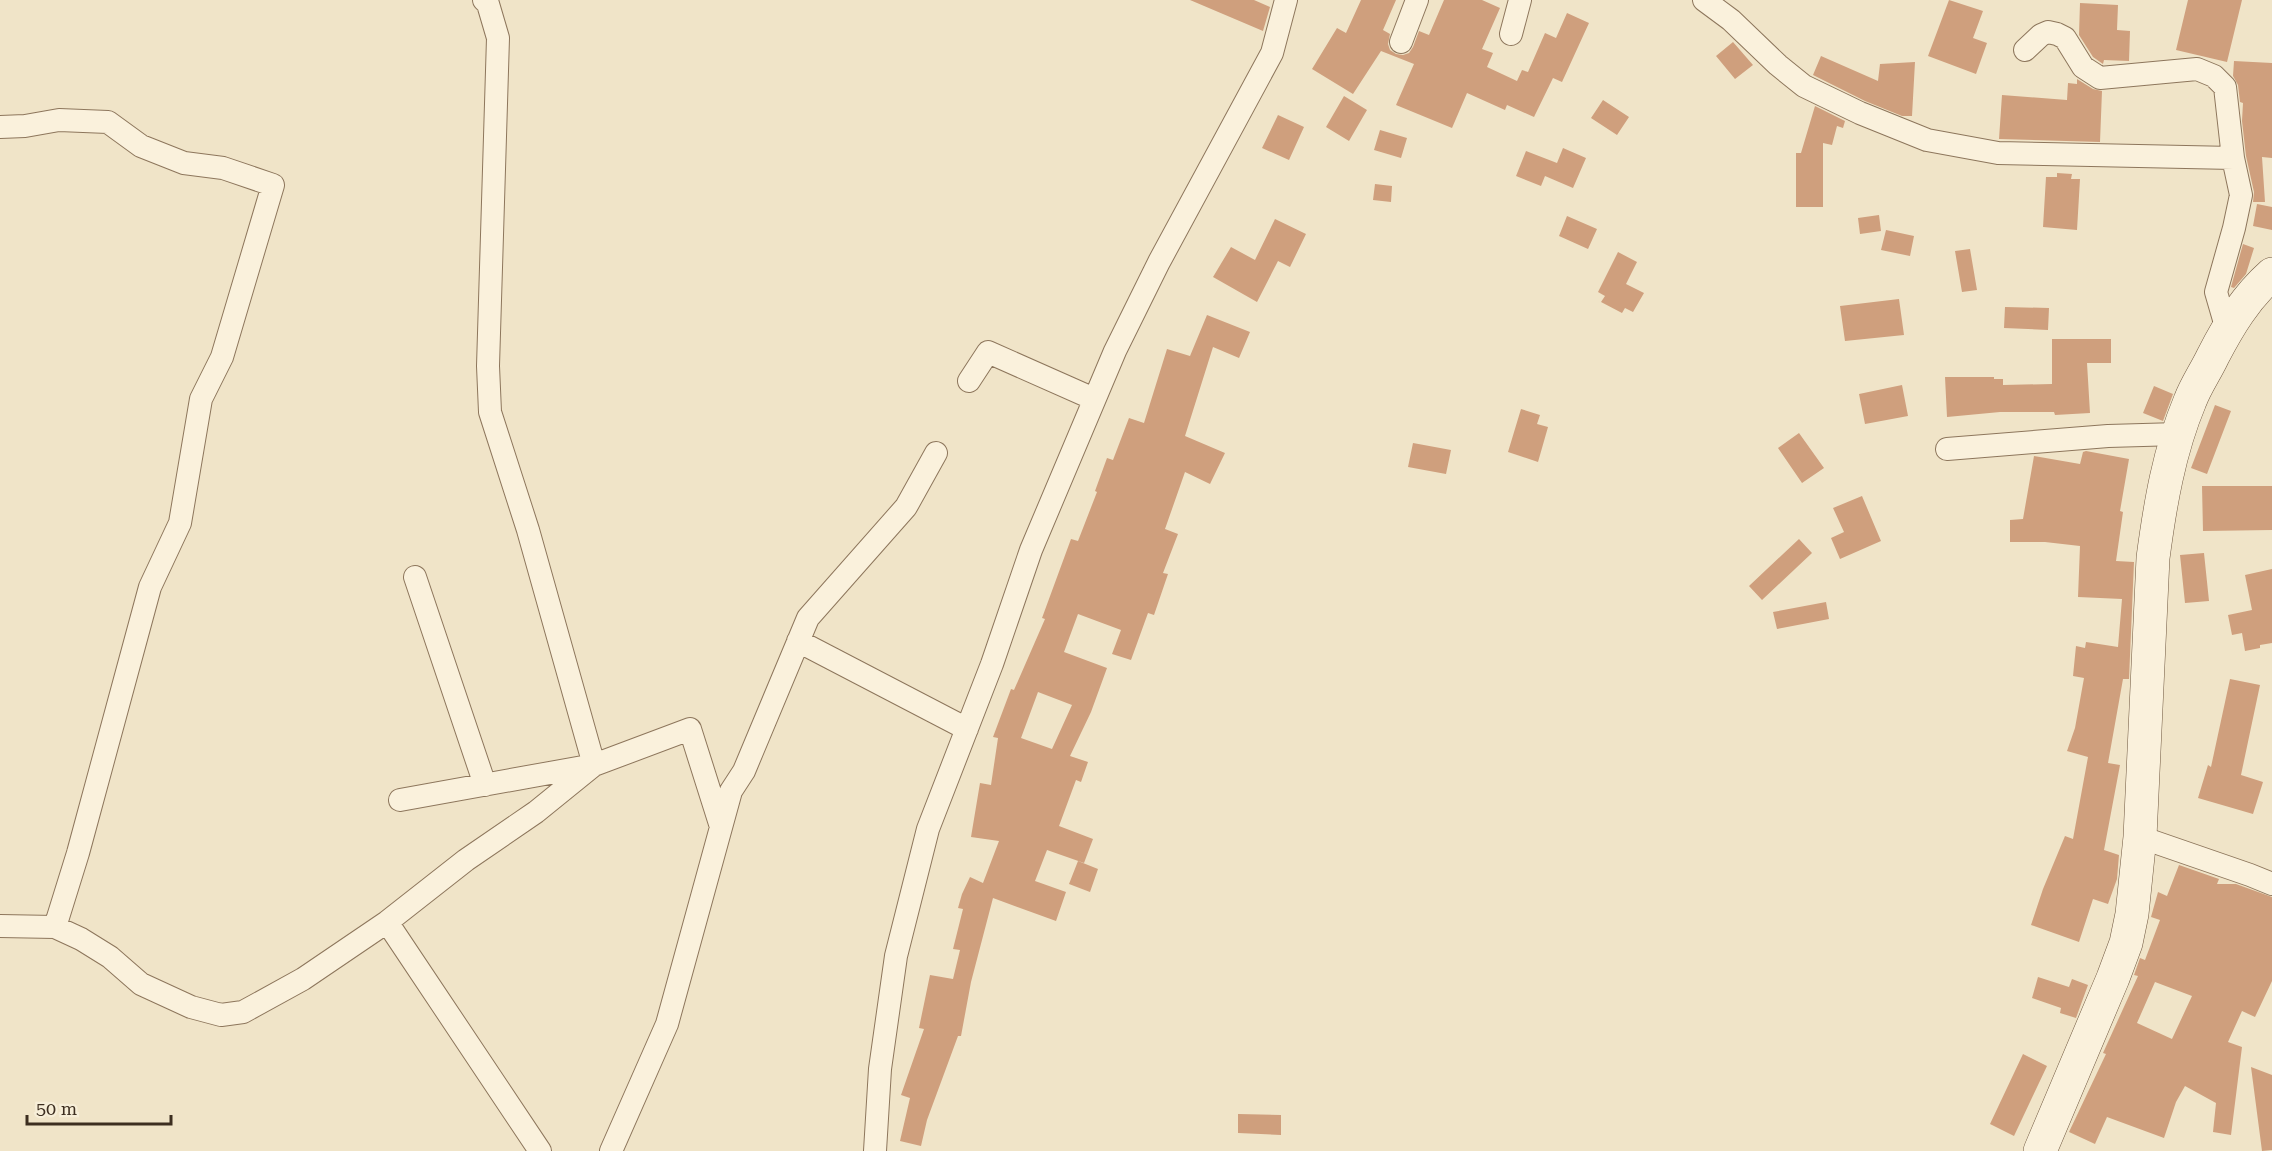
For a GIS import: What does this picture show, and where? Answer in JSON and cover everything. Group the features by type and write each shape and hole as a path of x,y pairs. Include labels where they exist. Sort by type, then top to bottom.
{"street":[{"path":"484,0 488,4 498,38 489,331 490,412 528,530 594,765"},
{"path":"875,1151 880,1069 896,956 928,829 992,664 1031,550 1114,351 1159,262 1272,53 1286,0"},
{"path":"1401,42 1417,0"},
{"path":"1511,34 1520,0"},
{"path":"1704,0 1731,20 1778,65 1804,86 1860,113 1927,140 1998,153 2233,158"},
{"path":"2025,50 2049,32 2065,38 2083,67 2100,78 2197,69 2214,76 2225,87 2233,158 2241,195 2216,292 2227,330"},
{"path":"0,127 26,126 59,120 108,122 141,146 184,163 223,168 273,185 222,357 201,399 180,523 150,587 78,853 55,927"},
{"path":"2040,1151 2126,943 2136,887 2140,837 2153,558 2158,515 2178,434 2191,399 2227,330 2243,305 2272,274"},
{"path":"969,381 988,352 1094,399"},
{"path":"1947,449 2108,436 2178,434"},
{"path":"611,1151 667,1024 731,791 744,771 807,618 906,507 936,453"},
{"path":"415,577 485,785"},
{"path":"798,641 967,729"},
{"path":"400,800 594,765 690,729 721,827"},
{"path":"0,926 55,927 81,939 110,957 141,984 191,1006 221,1015 243,1012 303,979 387,922 466,860 536,812 594,765"},
{"path":"2140,837 2272,884"},
{"path":"387,922 540,1151"}],"building":[{"path":"1190,0 1254,0 1270,7 1263,31"},
{"path":"1361,0 1396,0 1383,30 1390,34 1388,44 1390,50 1403,55 1409,53 1413,47 1419,31 1429,35 1444,0 1482,0 1500,8 1482,49 1493,53 1487,67 1517,81 1522,70 1528,72 1545,33 1556,38 1567,13 1589,23 1562,82 1553,78 1534,117 1507,105 1505,110 1467,93 1452,128 1396,105 1414,64 1381,51 1353,94 1312,69 1337,28 1346,33"},
{"path":"1949,0 1983,11 1973,38 1987,43 1976,74 1928,56"},
{"path":"2188,0 2242,0 2227,62 2176,50"},
{"path":"2080,3 2118,5 2117,30 2130,31 2129,61 2104,60 2103,64 2093,57 2079,35"},
{"path":"1733,42 1753,65 1735,79 1716,56"},
{"path":"1821,56 1878,81 1880,64 1915,62 1912,116 1902,116 1865,101 1813,75"},
{"path":"2234,61 2272,63 2272,158 2262,157 2265,202 2253,202 2254,192 2246,156 2242,121 2243,103 2240,102 2238,85 2233,76"},
{"path":"2077,79 2093,89 2102,91 2100,142 1999,139 2002,95 2067,100 2068,83 2077,84"},
{"path":"1344,96 1367,110 1349,141 1326,127"},
{"path":"1603,100 1629,117 1617,135 1591,118"},
{"path":"1815,106 1845,121 1843,128 1837,126 1832,145 1823,143 1823,207 1796,207 1796,153 1801,153"},
{"path":"1278,115 1304,127 1289,160 1262,148"},
{"path":"1380,130 1407,138 1401,158 1374,150"},
{"path":"1563,148 1586,158 1573,188 1545,176 1541,186 1516,176 1526,151 1557,163"},
{"path":"2057,173 2072,174 2071,179 2080,179 2077,230 2043,227 2046,177 2057,177"},
{"path":"1375,184 1392,186 1391,202 1373,200"},
{"path":"2257,204 2272,207 2272,230 2253,226"},
{"path":"1879,215 1881,231 1860,234 1858,218"},
{"path":"1567,216 1597,229 1588,249 1559,236"},
{"path":"1275,219 1306,234 1290,267 1278,261 1257,302 1213,277 1231,247 1255,260"},
{"path":"1886,230 1914,236 1910,256 1881,250"},
{"path":"2243,244 2254,248 2246,274 2234,288 2231,287"},
{"path":"1970,249 1977,290 1962,292 1955,251"},
{"path":"1618,252 1637,262 1626,284 1644,293 1633,312 1625,308 1622,313 1601,302 1605,296 1598,292"},
{"path":"1899,299 1904,335 1845,341 1840,306"},
{"path":"2005,307 2049,308 2048,330 2004,328"},
{"path":"1207,315 1250,332 1239,358 1213,347 1185,436 1225,453 1210,484 1185,472 1165,529 1178,534 1163,573 1168,574 1154,615 1148,613 1131,660 1112,654 1121,630 1078,614 1064,652 1107,668 1091,712 1070,756 1088,762 1081,782 1076,780 1059,826 1093,839 1084,863 1047,850 1035,881 1066,892 1056,921 993,898 971,982 961,1036 958,1036 927,1120 921,1146 900,1141 910,1098 901,1095 924,1029 919,1028 930,975 953,979 960,950 953,949 963,909 958,908 962,894 970,877 983,883 999,841 971,837 980,783 991,785 998,738 993,737 1011,689 1014,690 1045,619 1042,618 1071,539 1078,541 1107,458 1113,460 1129,418 1144,423 1167,349 1190,356","holes":["1038,692 1072,705 1052,749 1021,738"]},
{"path":"2052,339 2111,339 2111,363 2087,363 2090,413 2055,415 2054,412 2000,412 1947,417 1945,377 1994,377 1994,379 2003,379 2003,385 2052,384"},
{"path":"1902,385 1908,416 1865,424 1859,394"},
{"path":"2154,386 2173,394 2163,421 2143,413"},
{"path":"2215,405 2231,411 2207,474 2191,468"},
{"path":"1521,409 1540,415 1537,424 1548,427 1538,462 1508,452"},
{"path":"1799,433 1824,468 1802,483 1778,448"},
{"path":"1413,443 1451,450 1446,474 1408,467"},
{"path":"2083,452 2129,459 2120,511 2123,512 2116,561 2134,562 2129,679 2123,679 2108,763 2120,765 2104,850 2119,855 2117,879 2108,904 2093,899 2079,942 2031,925 2065,836 2073,839 2088,757 2067,751 2075,728 2084,678 2073,676 2076,646 2085,648 2086,642 2118,647 2122,599 2078,597 2080,546 2045,542 2010,542 2010,520 2023,519 2034,456 2080,464"},
{"path":"2202,486 2272,486 2272,530 2203,531"},
{"path":"1862,496 1881,541 1840,559 1831,538 1844,532 1833,508"},
{"path":"1799,539 1812,553 1762,600 1749,586"},
{"path":"2204,553 2209,601 2185,603 2180,555"},
{"path":"2272,569 2272,643 2245,651 2242,633 2232,635 2228,615 2252,610 2245,575"},
{"path":"1826,602 1829,619 1777,629 1773,612"},
{"path":"2230,679 2260,685 2241,775 2263,782 2253,814 2198,798 2208,765 2211,767"},
{"path":"1078,861 1098,869 1090,892 1069,884"},
{"path":"2179,865 2219,879 2217,884 2236,884 2272,897 2272,981 2255,1017 2242,1011 2228,1042 2242,1047 2231,1135 2213,1132 2216,1103 2185,1086 2176,1102 2164,1138 2107,1117 2095,1144 2069,1132 2106,1054 2103,1053 2138,976 2134,975 2140,958 2145,960 2160,920 2151,917 2158,892 2167,896","holes":["2155,982 2192,996 2172,1039 2137,1023"]},
{"path":"2038,977 2069,987 2072,979 2088,985 2076,1018 2060,1013 2061,1008 2032,998"},
{"path":"2023,1054 2047,1066 2014,1136 1990,1124"},
{"path":"2251,1067 2272,1075 2272,1150 2262,1151"},
{"path":"1238,1114 1281,1115 1281,1135 1238,1133"}]}
